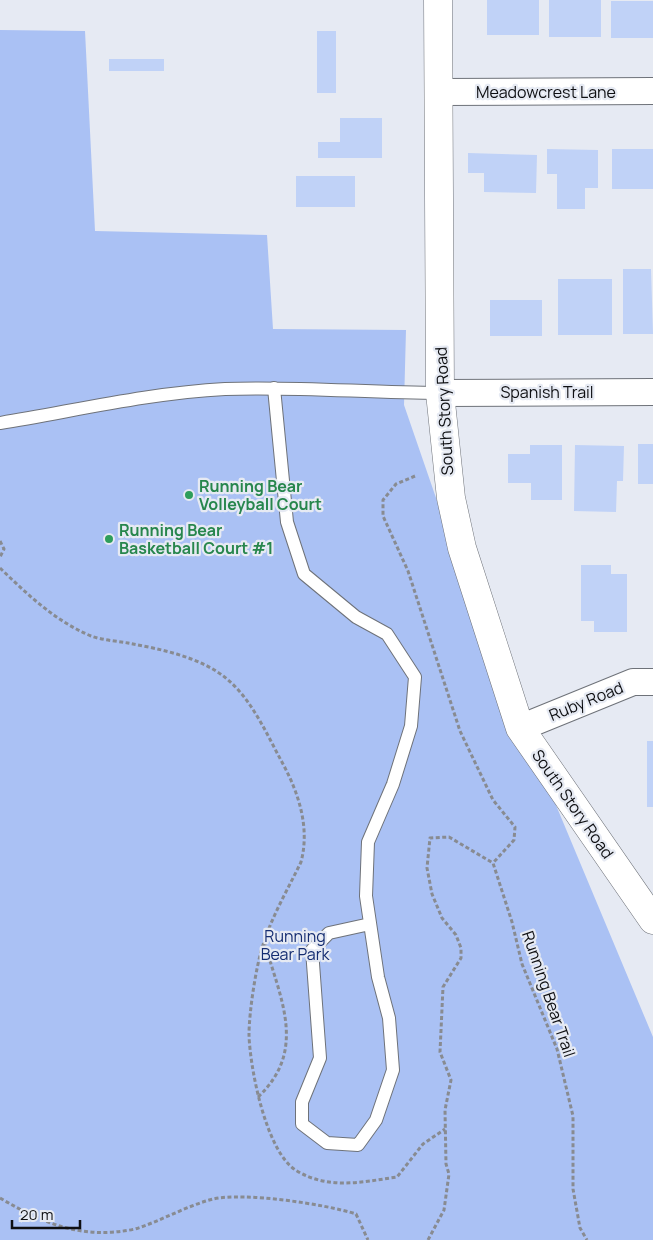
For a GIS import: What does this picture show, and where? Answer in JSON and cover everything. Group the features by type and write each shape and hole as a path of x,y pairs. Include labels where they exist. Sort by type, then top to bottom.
{"main road":[{"name":"South Story Road","path":"438,0 440,92 440,393 451,498 462,548 520,728 653,920"}],"street":[{"name":"Meadowcrest Lane","path":"440,92 653,91"},
{"name":"Spanish Trail","path":"440,393 653,392"},
{"name":"Ruby Road","path":"520,728 633,682 653,682"}],"lane":[{"path":"0,423 178,393 274,388 440,393"},
{"path":"274,388 287,522 304,574 356,617 387,634 415,677 409,732 393,784 368,842 366,896 378,977 389,1018 393,1070 376,1120 358,1145 327,1143 302,1124 302,1102 320,1058 312,950 330,933 370,924"}],"path":[{"path":"415,476 396,484 382,500 384,516 408,571 460,730 493,800 515,827 514,840 493,863 449,837 430,838 427,868 432,894 442,918 456,935 461,948 461,958 443,987 440,1052 451,1080 446,1094 445,1129 446,1164 449,1174 444,1210 428,1240"},
{"path":"0,541 4,549 0,557"},
{"path":"0,568 59,619 92,636 152,647 193,660 226,678 251,705 290,778 304,818 305,849 302,862 264,941 254,990 249,1035 258,1097 265,1123 279,1150 296,1170 317,1179 344,1185 397,1177 423,1144 445,1129"},
{"name":"Running Bear Trail","path":"493,863 512,922 522,964 557,1049 573,1116 573,1189 580,1228 587,1240"},
{"path":"258,1097 273,1084 280,1071 287,1046 286,1020 264,941"},
{"path":"0,1198 31,1217 78,1234 111,1234 135,1229 214,1199 248,1198 333,1207 356,1214 368,1240"}],"green space":[{"name":"Running Bear Park","path":"0,30 85,31 95,231 267,235 273,329 406,330 404,405 476,614 653,1037 653,1240 0,1240"}],"building":[{"path":"487,0 539,0 539,35 487,35"},
{"path":"549,0 601,0 601,37 549,37"},
{"path":"611,1 653,1 653,38 611,38"},
{"path":"317,31 336,31 336,93 317,93"},
{"path":"109,59 164,59 164,71 109,71"},
{"path":"340,118 382,118 382,158 318,158 318,142 340,142"},
{"path":"547,149 598,150 598,188 585,188 585,209 557,209 557,174 547,174"},
{"path":"612,149 653,149 653,189 612,189"},
{"path":"468,153 537,155 536,193 484,192 484,173 468,173"},
{"path":"296,176 355,176 355,207 296,207"},
{"path":"623,269 651,269 653,334 623,334"},
{"path":"558,279 612,279 612,335 558,335"},
{"path":"490,300 542,300 542,336 490,336"},
{"path":"638,444 653,444 653,484 638,484"},
{"path":"530,445 562,445 562,500 531,500 531,483 508,483 508,454 530,454"},
{"path":"575,445 624,446 623,481 617,481 616,512 574,511"},
{"path":"581,565 611,565 611,574 627,574 627,632 594,632 594,621 581,621"},
{"path":"647,741 653,741 653,807 647,807"}],"place":[{"name":"Running Bear Volleyball Court","path":"189,495"},
{"name":"Running Bear Basketball Court #1","path":"109,539"}]}
